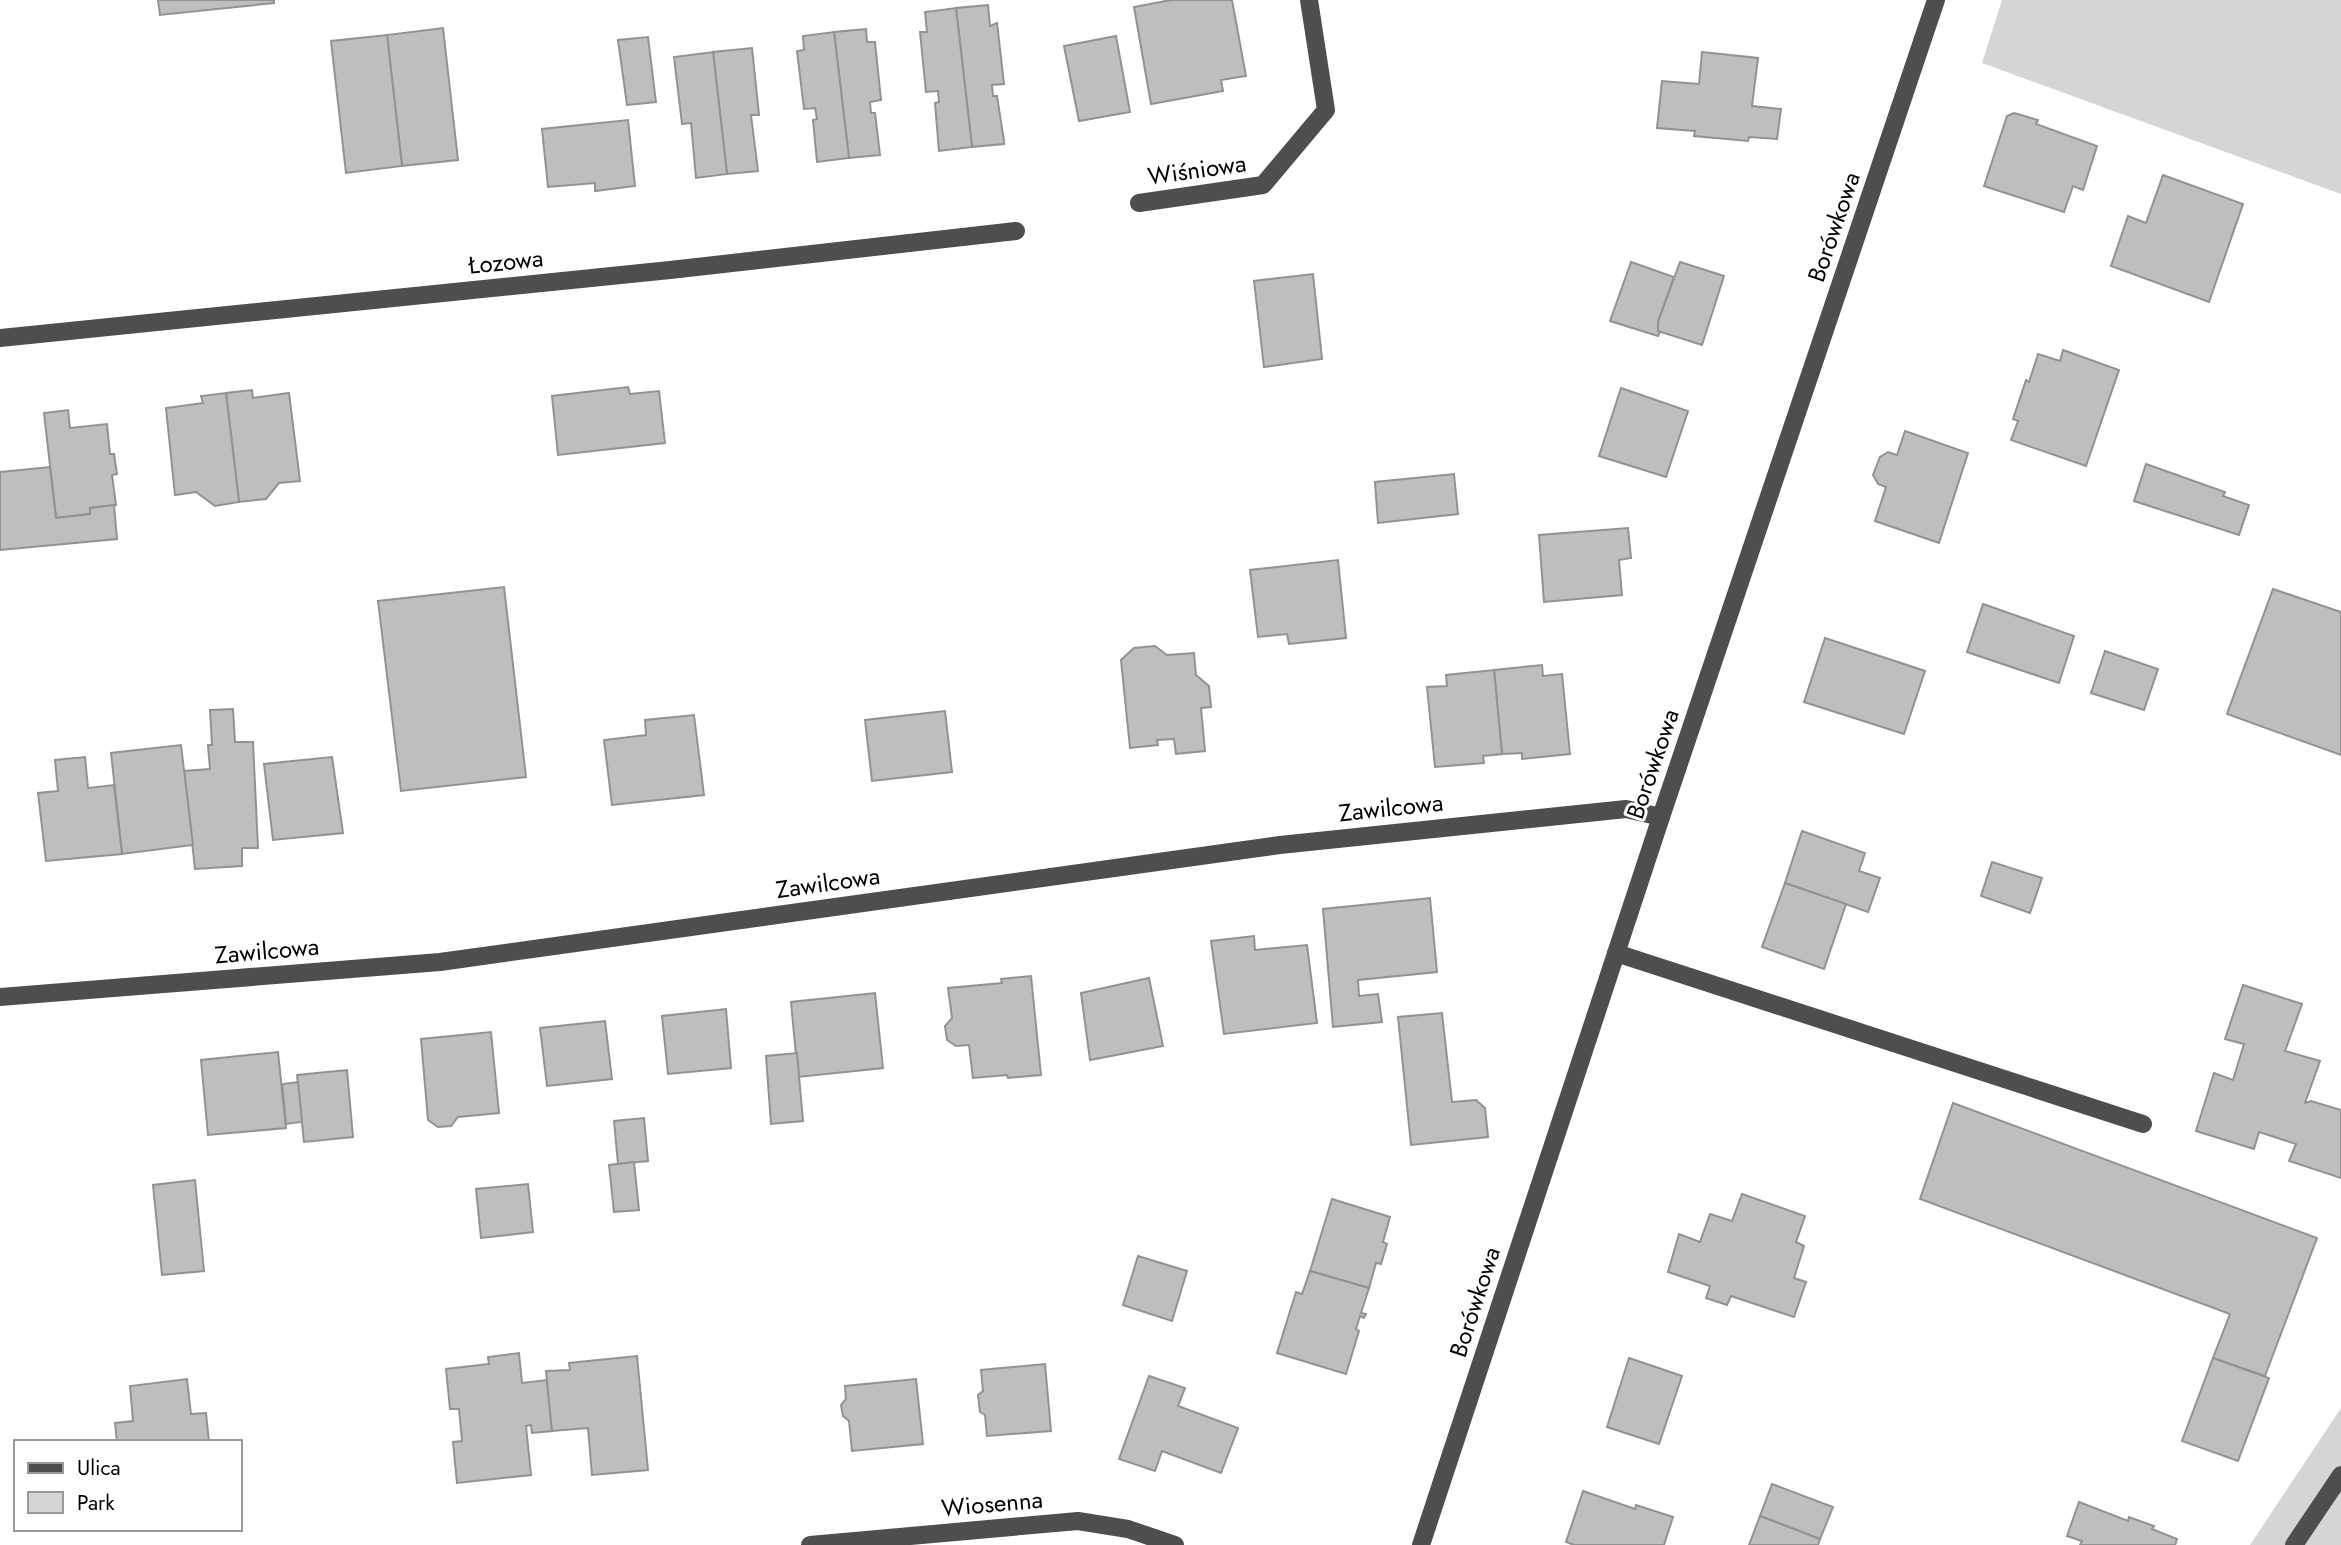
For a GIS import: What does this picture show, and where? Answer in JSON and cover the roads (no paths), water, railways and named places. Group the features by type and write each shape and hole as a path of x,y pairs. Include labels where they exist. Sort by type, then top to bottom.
{"street":[{"name":"Wiśniowa","path":"1139,203 1263,185 1326,110 1309,0"},
{"name":"Borówkowa","path":"1421,1545 1661,817 1936,0"},
{"name":"Łozowa","path":"0,338 1016,232"},
{"name":"Zawilcowa","path":"0,997 440,962 1280,845 1626,809 1661,817"},
{"path":"1616,953 2143,1124"},
{"path":"2294,1545 2341,1475"},
{"name":"Wiosenna","path":"810,1545 1077,1521 1128,1529 1175,1545"}]}
